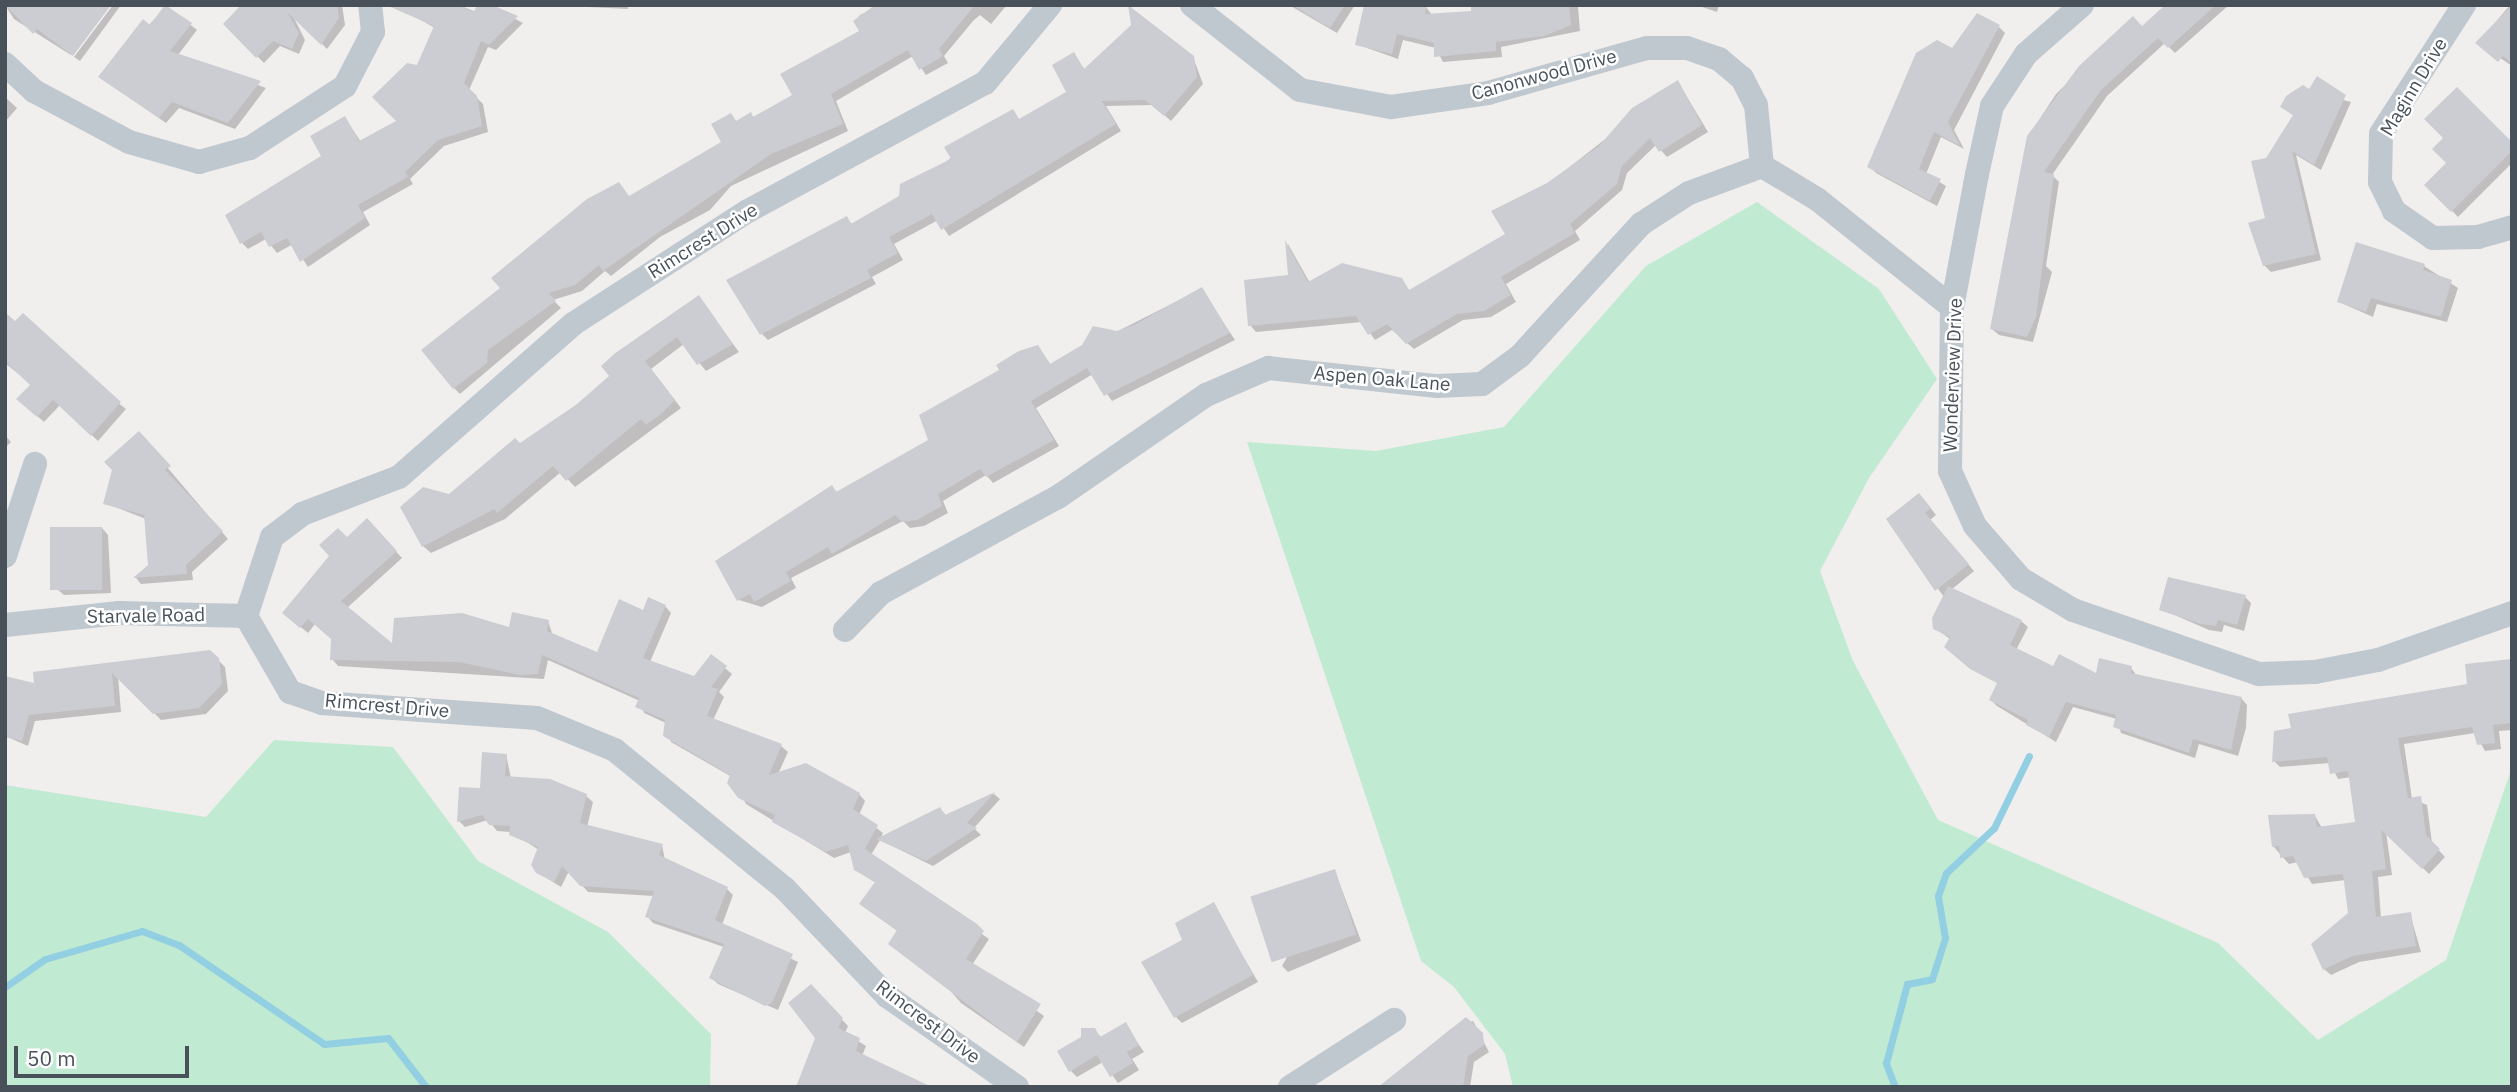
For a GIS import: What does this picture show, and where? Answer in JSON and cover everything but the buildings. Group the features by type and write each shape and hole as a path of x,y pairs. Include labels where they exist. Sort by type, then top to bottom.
{"street":[{"path":"5,64 34,91 129,142 199,162 250,148 345,86 373,33 370,5"},
{"name":"Rimcrest Drive","path":"1017,1087 887,996 784,888 615,750 537,718 322,703 290,692 246,616 272,537 302,514 398,477 573,324 748,211 985,83 1050,5"},
{"name":"Canonwood Drive","path":"1192,5 1300,90 1391,107 1488,93 1647,48 1688,48 1719,58 1742,78 1756,105 1762,166"},
{"name":"Wonderview Drive","path":"2082,5 2026,54 1992,106 1952,307 1950,471 1975,526 2021,579 2073,610 2259,674 2315,672 2378,660 2512,613"},
{"name":"Maginn Drive","path":"2464,5 2381,134 2380,182 2394,211 2433,238 2478,237 2512,227"},
{"path":"1762,166 1817,199 1952,307"},
{"name":"Aspen Oak Lane","path":"845,630 881,593 1058,497 1206,395 1268,368 1437,386 1482,384 1520,356 1641,224 1689,193 1762,166"},
{"path":"5,556 35,464"},
{"name":"Starvale Road","path":"5,625 119,612 246,616"},
{"path":"1290,1087 1394,1020"}],"green space":[{"path":"1757,202 1879,289 1937,379 1869,478 1820,571 1853,661 1938,820 2218,943 2318,1040 2446,960 2512,767 2512,1087 1513,1087 1505,1054 1454,987 1421,961 1247,442 1376,451 1504,427 1646,266"},
{"path":"274,740 393,747 478,861 608,932 711,1034 710,1087 5,1087 5,785 206,817"}],"waterway":[{"path":"1895,1087 1886,1063 1907,984 1932,979 1945,938 1938,896 1946,873 1994,828 2029,756"},
{"path":"5,987 45,959 142,931 179,945 324,1044 388,1038 426,1087"}]}
